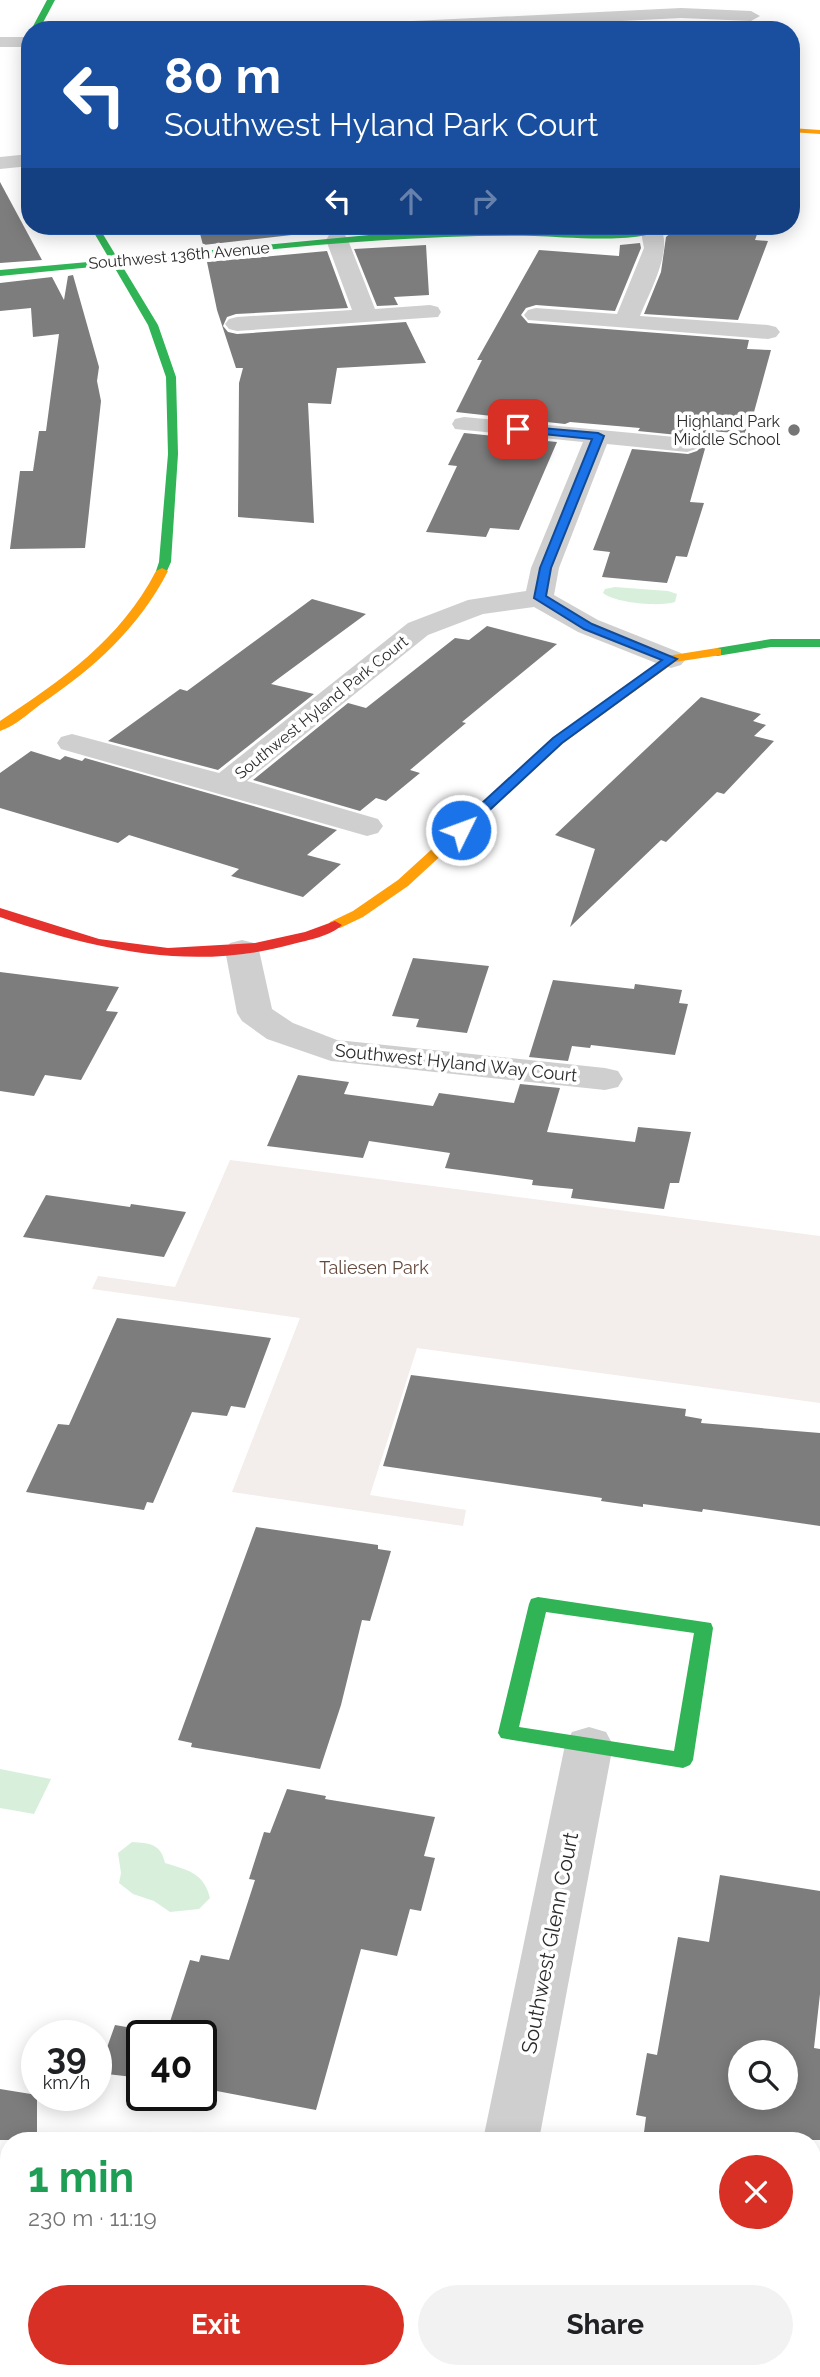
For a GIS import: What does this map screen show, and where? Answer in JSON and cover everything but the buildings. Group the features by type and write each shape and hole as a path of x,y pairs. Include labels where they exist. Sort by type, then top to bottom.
{"street":[{"path":"40,21 51,0"},
{"path":"563,21 681,13 751,15"},
{"path":"0,42 21,42"},
{"path":"800,131 820,132"},
{"path":"0,163 21,161"},
{"path":"0,727 76,674 113,641 139,611 157,582 165,562 173,454 172,377 153,325 99,235"},
{"name":"Southwest 136th Avenue","path":"0,273 412,235"},
{"path":"626,321 658,235"},
{"path":"337,240 366,316"},
{"path":"237,324 430,312"},
{"path":"536,315 768,332"},
{"path":"464,424 687,444"},
{"path":"598,436 545,568 540,598 588,626 671,659"},
{"name":"Southwest Hyland Park Court","path":"224,784 418,629 478,606 540,598"},
{"path":"0,912 112,946 156,951 242,950 276,945 315,934 358,914 403,883 558,741 671,659 771,643 820,643"},
{"name":"Southwest Hyland Park Court","path":"72,743 367,826"},
{"name":"Southwest Hyland Way Court","path":"242,950 255,1013 280,1031 331,1050 605,1079"},
{"path":"538,1604 704,1628 683,1760 589,1745 508,1734 538,1604"},
{"name":"Southwest Glenn Court","path":"513,2132 589,1745"}],"green space":[{"name":"Taliesen Park","path":"230,1160 820,1236 820,1403 417,1348 370,1495 466,1510 463,1526 232,1492 300,1318 92,1289 98,1276 175,1287"}],"shaded area":[{"path":"615,587 677,594 675,602 659,604 617,599 603,593 605,589"},
{"path":"0,1769 51,1779 34,1814 0,1808"},
{"path":"132,1842 158,1848 165,1863 199,1878 210,1898 199,1909 170,1912 154,1901 133,1894 119,1883 121,1873 118,1853"}],"traffic: fast":[{"path":"40,21 51,0"},
{"path":"99,235 153,325 171,377 173,454 165,562 162,571"},
{"path":"0,273 422,235"},
{"path":"717,652 771,643 820,643"},
{"path":"538,1604 704,1628 683,1760 508,1733 538,1604"}],"traffic: slow":[{"path":"800,131 820,132"},
{"path":"0,727 70,678 114,640 133,619 162,571"},
{"path":"335,925 358,914 403,883 558,741 671,659 717,652"}],"traffic: jam":[{"path":"0,912 99,943 168,952 255,948 310,935 335,925"}],"place":[{"name":"Highland Park Middle School","path":"794,430"}],"route":[{"path":"461,830 558,741 671,659 588,626 540,598 545,568 598,436 518,429"}]}
